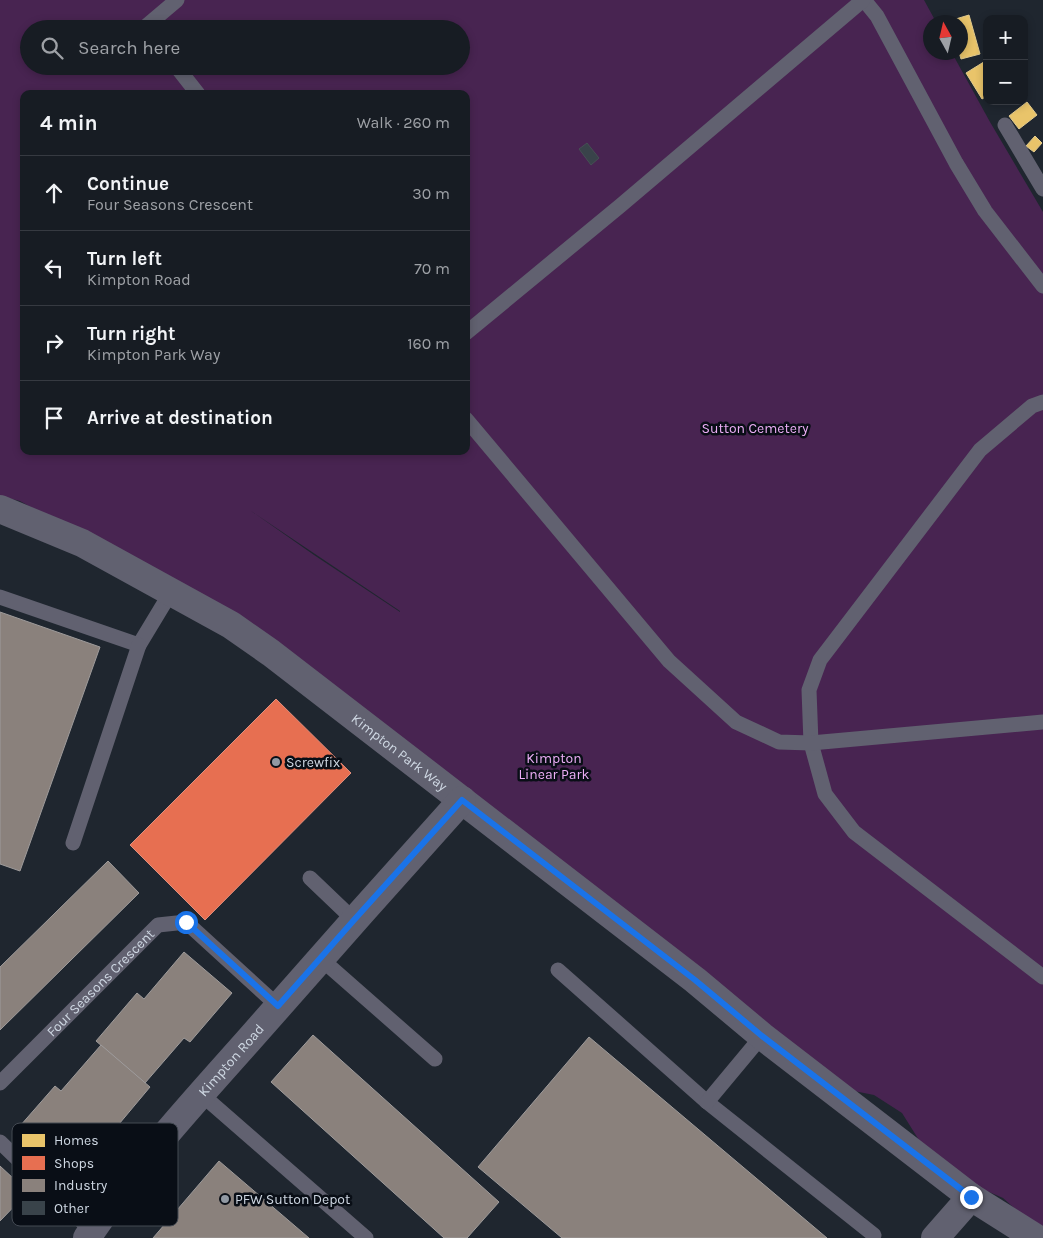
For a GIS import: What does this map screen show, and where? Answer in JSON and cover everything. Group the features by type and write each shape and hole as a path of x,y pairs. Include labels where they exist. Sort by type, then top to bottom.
{"street":[{"name":"Kimpton Park Way","path":"0,510 82,543 231,625 263,647 695,980 762,1036 971,1197 1036,1238"},
{"name":"Kimpton Road","path":"177,1123 320,958 462,800"},
{"path":"935,1238 971,1197"}],"lane":[{"path":"153,20 177,0"},
{"path":"470,330 864,0 877,16 956,163 985,211 1043,286"},
{"path":"183,75 195,90"},
{"path":"1005,125 1043,189"},
{"path":"1043,402 1032,406 980,450 820,660 809,690 811,743 825,794 854,832 1043,977"},
{"path":"470,424 669,661 736,722 779,742 811,743 1043,722"},
{"path":"73,843 139,645 171,592"},
{"path":"0,597 139,645"},
{"path":"310,878 354,920"},
{"name":"Four Seasons Crescent","path":"0,1083 158,925 186,922 278,1006"},
{"path":"320,958 435,1059"},
{"path":"558,970 707,1102 874,1234"},
{"path":"707,1102 762,1036"},
{"path":"201,1094 366,1238"},
{"path":"0,1142 12,1154"}],"green space":[{"name":"Sutton Cemetery","path":"0,0 924,0 932,15 923,15 923,60 956,60 1043,212 1043,1226 1022,1215 1003,1198 971,1184 929,1156 902,1113 874,1095 834,1087 280,647 20,501 0,496","holes":["251,511 400,611 314,555"]}],"building: Homes":[{"path":"968,15 980,54 968,57"},
{"path":"983,62 983,98 982,99 966,73"},
{"path":"1028,103 1037,115 1019,129 1009,116"},
{"path":"1035,136 1042,143 1034,152 1026,146"}],"building: Shops":[{"path":"276,699 351,773 205,920 130,845"}],"building: Industry":[{"path":"0,612 100,647 20,871 0,864"},
{"path":"108,861 139,893 0,1030 0,967"},
{"path":"184,952 232,993 190,1042 184,1038 145,1083 96,1041 137,993 144,999"},
{"path":"313,1035 499,1202 467,1238 444,1238 271,1082"},
{"path":"589,1037 827,1238 562,1238 478,1167"},
{"path":"101,1045 150,1087 120,1123 23,1123 55,1086 61,1091"},
{"name":"PFW Sutton Depot","path":"219,1161 309,1238 153,1238 163,1226 178,1226 178,1209"},
{"path":"0,1166 12,1177 12,1209 0,1221"}],"building: Other":[{"path":"587,143 599,158 591,165 579,149"}],"place":[{"name":"Screwfix","path":"276,762"},
{"name":"PFW Sutton Depot","path":"225,1199"}],"route":[{"path":"186,922 278,1006 462,800 695,980 762,1036 971,1197"}],"park label":[{"name":"Kimpton Linear Park","path":"554,766"}]}
